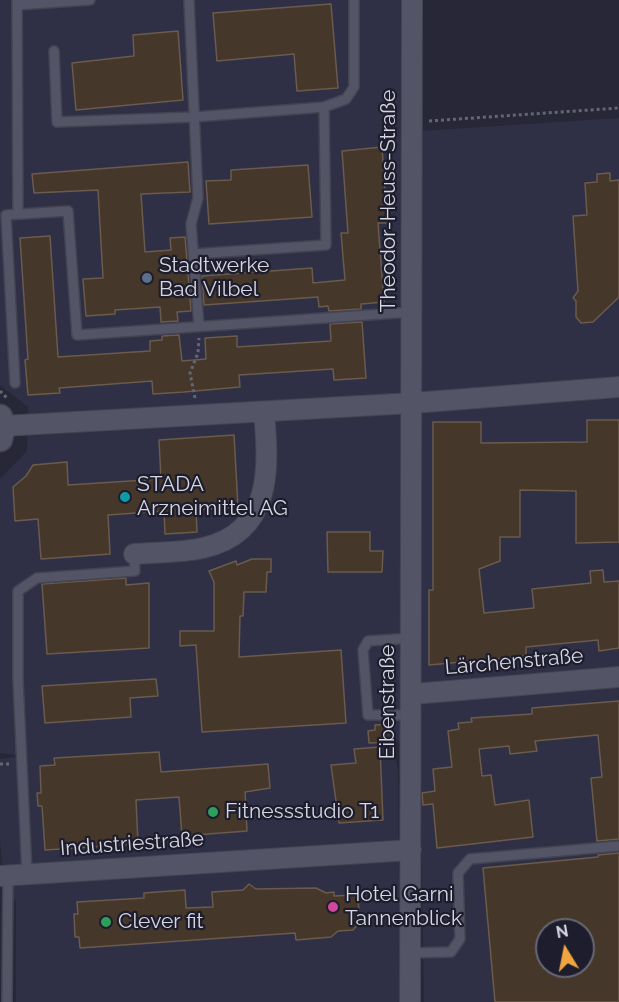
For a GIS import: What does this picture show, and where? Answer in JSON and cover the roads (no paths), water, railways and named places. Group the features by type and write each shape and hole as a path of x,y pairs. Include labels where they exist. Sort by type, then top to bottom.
{"street":[{"name":"Theodor-Heuss-Straße","path":"412,0 413,403"},
{"path":"1,427 413,403 619,387"},
{"name":"Eibenstraße","path":"410,1002 413,403"},
{"path":"134,554 204,548 226,539 249,519 263,493 267,477 264,412"},
{"name":"Lärchenstraße","path":"413,694 619,677"},
{"name":"Industriestraße","path":"12,875 411,850"}],"lane":[{"path":"18,214 17,3 90,0"},
{"path":"189,0 198,198 191,224 199,326"},
{"path":"54,51 57,122 194,117 324,107 346,99 354,87 354,0"},
{"path":"193,254 326,245 324,107"},
{"path":"15,383 6,215 68,211 77,335 413,312"},
{"path":"7,1002 18,680 18,591 37,578 135,571 134,554"},
{"path":"412,714 368,715 363,650 368,641 413,638"},
{"path":"411,953 451,952 459,939 458,873 470,859 619,846"}],"place":[{"name":"Stadtwerke Bad Vilbel","path":"147,278"},
{"name":"STADA Arzneimittel AG","path":"125,497"},
{"name":"Fitnessstudio T1","path":"213,812"},
{"name":"Hotel Garni Tannenblick","path":"333,907"},
{"name":"Clever fit","path":"106,922"}]}
